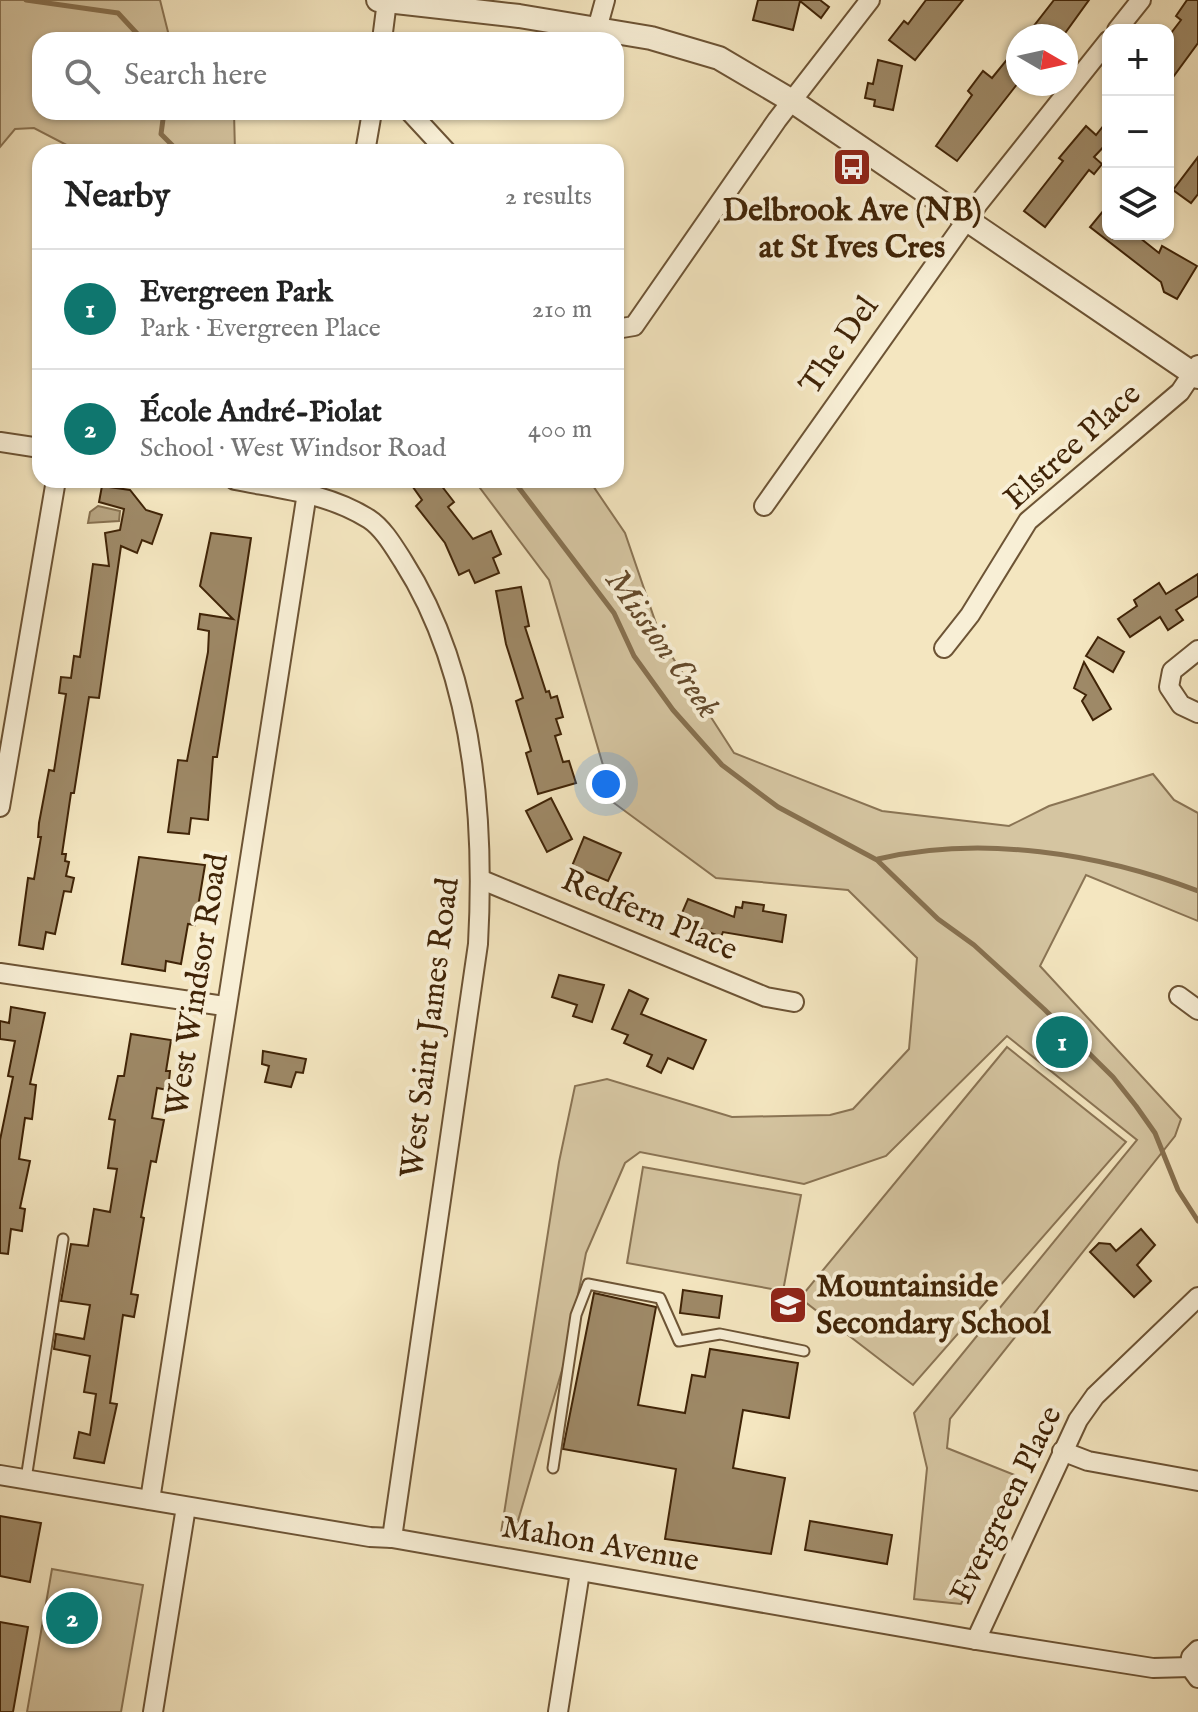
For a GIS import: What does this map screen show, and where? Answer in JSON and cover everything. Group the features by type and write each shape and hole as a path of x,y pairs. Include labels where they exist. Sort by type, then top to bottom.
{"street":[{"path":"597,29 605,0"},
{"path":"624,328 634,326 792,101 870,0"},
{"path":"1122,24 1141,0"},
{"path":"382,32 382,1 520,8 615,32"},
{"path":"624,34 719,58 792,101 966,221 1196,372"},
{"name":"The Del","path":"764,506 966,221 1102,49"},
{"path":"366,144 371,120"},
{"path":"417,120 440,144"},
{"name":"Elstree Place","path":"944,648 970,615 1028,521 1180,392 1196,372"},
{"path":"0,442 32,447"},
{"path":"0,807 55,488"},
{"name":"West Windsor Road","path":"150,1500 224,1006 308,488"},
{"name":"West Saint James Road","path":"310,488 371,520 412,575 437,626 472,759 482,880 478,944 392,1538"},
{"path":"1198,650 1172,671 1169,687 1181,705 1198,713"},
{"name":"Redfern Place","path":"482,880 766,997 794,1002"},
{"path":"0,973 224,1006"},
{"path":"1179,996 1198,1010"},
{"name":"Evergreen Place","path":"976,1640 1062,1451 1095,1396 1198,1297"},
{"path":"1062,1451 1088,1461 1198,1481"},
{"name":"Mahon Avenue","path":"0,1475 370,1537 392,1538 1153,1668 1194,1673 1191,1657 1198,1650"},
{"path":"158,1711 186,1507"},
{"path":"558,1712 580,1572"}],"lane":[{"path":"26,1479 63,1239"},
{"path":"553,1468 576,1315 588,1284 660,1298 679,1341 720,1334 804,1351"}],"shaded area":[{"path":"0,0 160,0 168,32 32,32 32,120 234,120 235,144 65,144 34,128 15,129 0,147"},
{"path":"480,488 594,488 625,533 662,641 734,753 882,811 1009,826 1049,806 1153,774 1174,800 1198,813 1198,921 1086,875 1040,966 1181,1119 1175,1136 950,1419 947,1448 1022,1478 961,1604 914,1599 927,1468 914,1413 1137,1140 1007,1036 886,1156 804,1184 640,1152 625,1163 586,1253 567,1353 515,1531 501,1533 559,1162 575,1086 607,1079 732,1117 830,1115 853,1109 909,1049 917,958 848,890 716,878 614,803 549,580"},
{"path":"98,506 120,511 119,521 88,523 90,512"},
{"path":"1007,1047 1126,1142 913,1385 800,1298"},
{"path":"643,1167 801,1195 783,1291 627,1263"},
{"path":"52,1569 143,1585 121,1712 27,1712"}],"building":[{"path":"758,0 820,0 829,7 821,18 800,1 793,30 753,20"},
{"path":"926,0 963,0 915,60 889,40 904,21 908,24"},
{"path":"1054,0 1089,0 1072,24 1035,24"},
{"path":"1187,0 1198,0 1198,43 1174,76 1174,29 1181,20 1176,16"},
{"path":"878,60 902,66 893,110 874,106 875,100 865,98 868,83 873,84"},
{"path":"1006,61 1008,96 957,161 936,146 972,95 968,91 983,71 992,78"},
{"path":"1086,126 1096,135 1102,128 1102,148 1094,157 1102,164 1094,174 1089,170 1045,227 1024,211 1063,161 1059,158"},
{"path":"1198,157 1198,194 1191,203 1174,189"},
{"path":"1102,212 1102,236 1090,227"},
{"path":"1107,240 1143,240 1159,253 1162,246 1197,266 1177,299 1164,292 1161,282"},
{"path":"102,488 130,490 146,510 162,515 152,544 142,540 137,553 121,546 99,698 89,697 62,854 66,854 65,861 69,862 66,876 74,878 71,892 64,891 55,934 46,932 43,949 19,945 28,878 34,879 41,837 38,837 39,823 49,770 54,771 66,694 59,693 61,677 71,678 74,656 80,657 93,564 109,566 105,533 120,530 124,509 99,502"},
{"path":"414,488 443,488 454,502 448,507 473,539 491,531 501,554 493,558 499,573 475,583 469,570 459,575 445,543 416,506 422,500"},
{"path":"211,533 251,538 217,757 213,757 208,820 191,818 189,834 168,832 178,760 187,761 208,652 209,631 198,629 200,614 233,619 200,586"},
{"path":"1198,574 1198,596 1176,610 1183,620 1168,630 1160,617 1130,637 1118,619 1137,606 1134,600 1159,583 1166,594"},
{"path":"521,587 529,626 525,627 546,692 549,691 551,698 557,696 563,717 556,719 561,734 555,736 563,762 569,761 576,783 538,794 526,753 531,751 516,701 523,698 506,644 496,591"},
{"path":"1098,637 1124,652 1113,672 1086,656"},
{"path":"1084,662 1111,709 1093,720 1082,701 1086,695 1074,688"},
{"path":"551,798 572,839 547,852 526,811"},
{"path":"584,837 621,853 608,881 572,866"},
{"path":"139,857 205,865 195,925 188,924 181,964 166,961 165,971 122,964"},
{"path":"688,899 734,917 736,907 742,908 743,902 764,905 763,911 786,915 782,942 723,932 721,937 679,920"},
{"path":"559,975 604,985 592,1022 573,1016 577,1005 552,997"},
{"path":"629,990 648,999 641,1014 706,1040 693,1069 668,1058 661,1073 647,1066 652,1055 624,1043 628,1035 612,1029"},
{"path":"11,1007 45,1013 30,1084 36,1085 32,1119 25,1118 19,1159 30,1161 20,1208 25,1209 22,1231 11,1229 8,1254 0,1253 0,1140 13,1077 8,1076 15,1041 0,1039 0,1021 9,1023"},
{"path":"131,1034 171,1040 166,1071 170,1071 168,1090 157,1088 152,1118 164,1120 156,1162 151,1161 141,1217 144,1218 131,1294 138,1295 134,1317 123,1315 110,1403 117,1404 104,1463 74,1458 79,1432 90,1435 96,1394 84,1392 90,1356 54,1349 56,1334 84,1339 90,1305 61,1301 71,1244 88,1246 94,1209 110,1212 117,1169 108,1168 115,1120 109,1119 118,1076 124,1076"},
{"path":"263,1051 306,1059 303,1073 296,1072 291,1087 265,1082 269,1066 262,1064"},
{"path":"1141,1229 1155,1245 1137,1265 1151,1281 1134,1297 1090,1252 1099,1243 1110,1244 1116,1251"},
{"path":"683,1290 722,1296 719,1318 680,1313"},
{"path":"594,1293 656,1307 638,1405 685,1413 692,1375 705,1377 710,1349 798,1363 789,1418 743,1410 733,1468 785,1478 771,1554 665,1539 676,1469 563,1449"},
{"path":"0,1516 41,1523 30,1582 0,1576"},
{"path":"810,1521 892,1535 887,1564 805,1550"},
{"path":"0,1622 28,1627 13,1712 0,1712"}],"waterway":[{"name":"Mission Creek","path":"26,0 118,13 136,32"},
{"name":"Mission Creek","path":"163,120 161,134 171,144"},
{"name":"Mission Creek","path":"519,488 614,613 634,656 673,710 722,765 778,807 877,860 938,919 974,945 1044,1009 1113,1077 1136,1106 1155,1133 1178,1190 1198,1221"},
{"path":"878,859 958,849 1040,852 1121,867 1198,891"}],"place":[{"name":"Delbrook Ave (NB) at St Ives Cres","path":"852,167"},
{"name":"Evergreen Park","path":"1062,1042"},
{"name":"Mountainside Secondary School","path":"788,1305"},
{"name":"École André-Piolat","path":"72,1618"}]}
